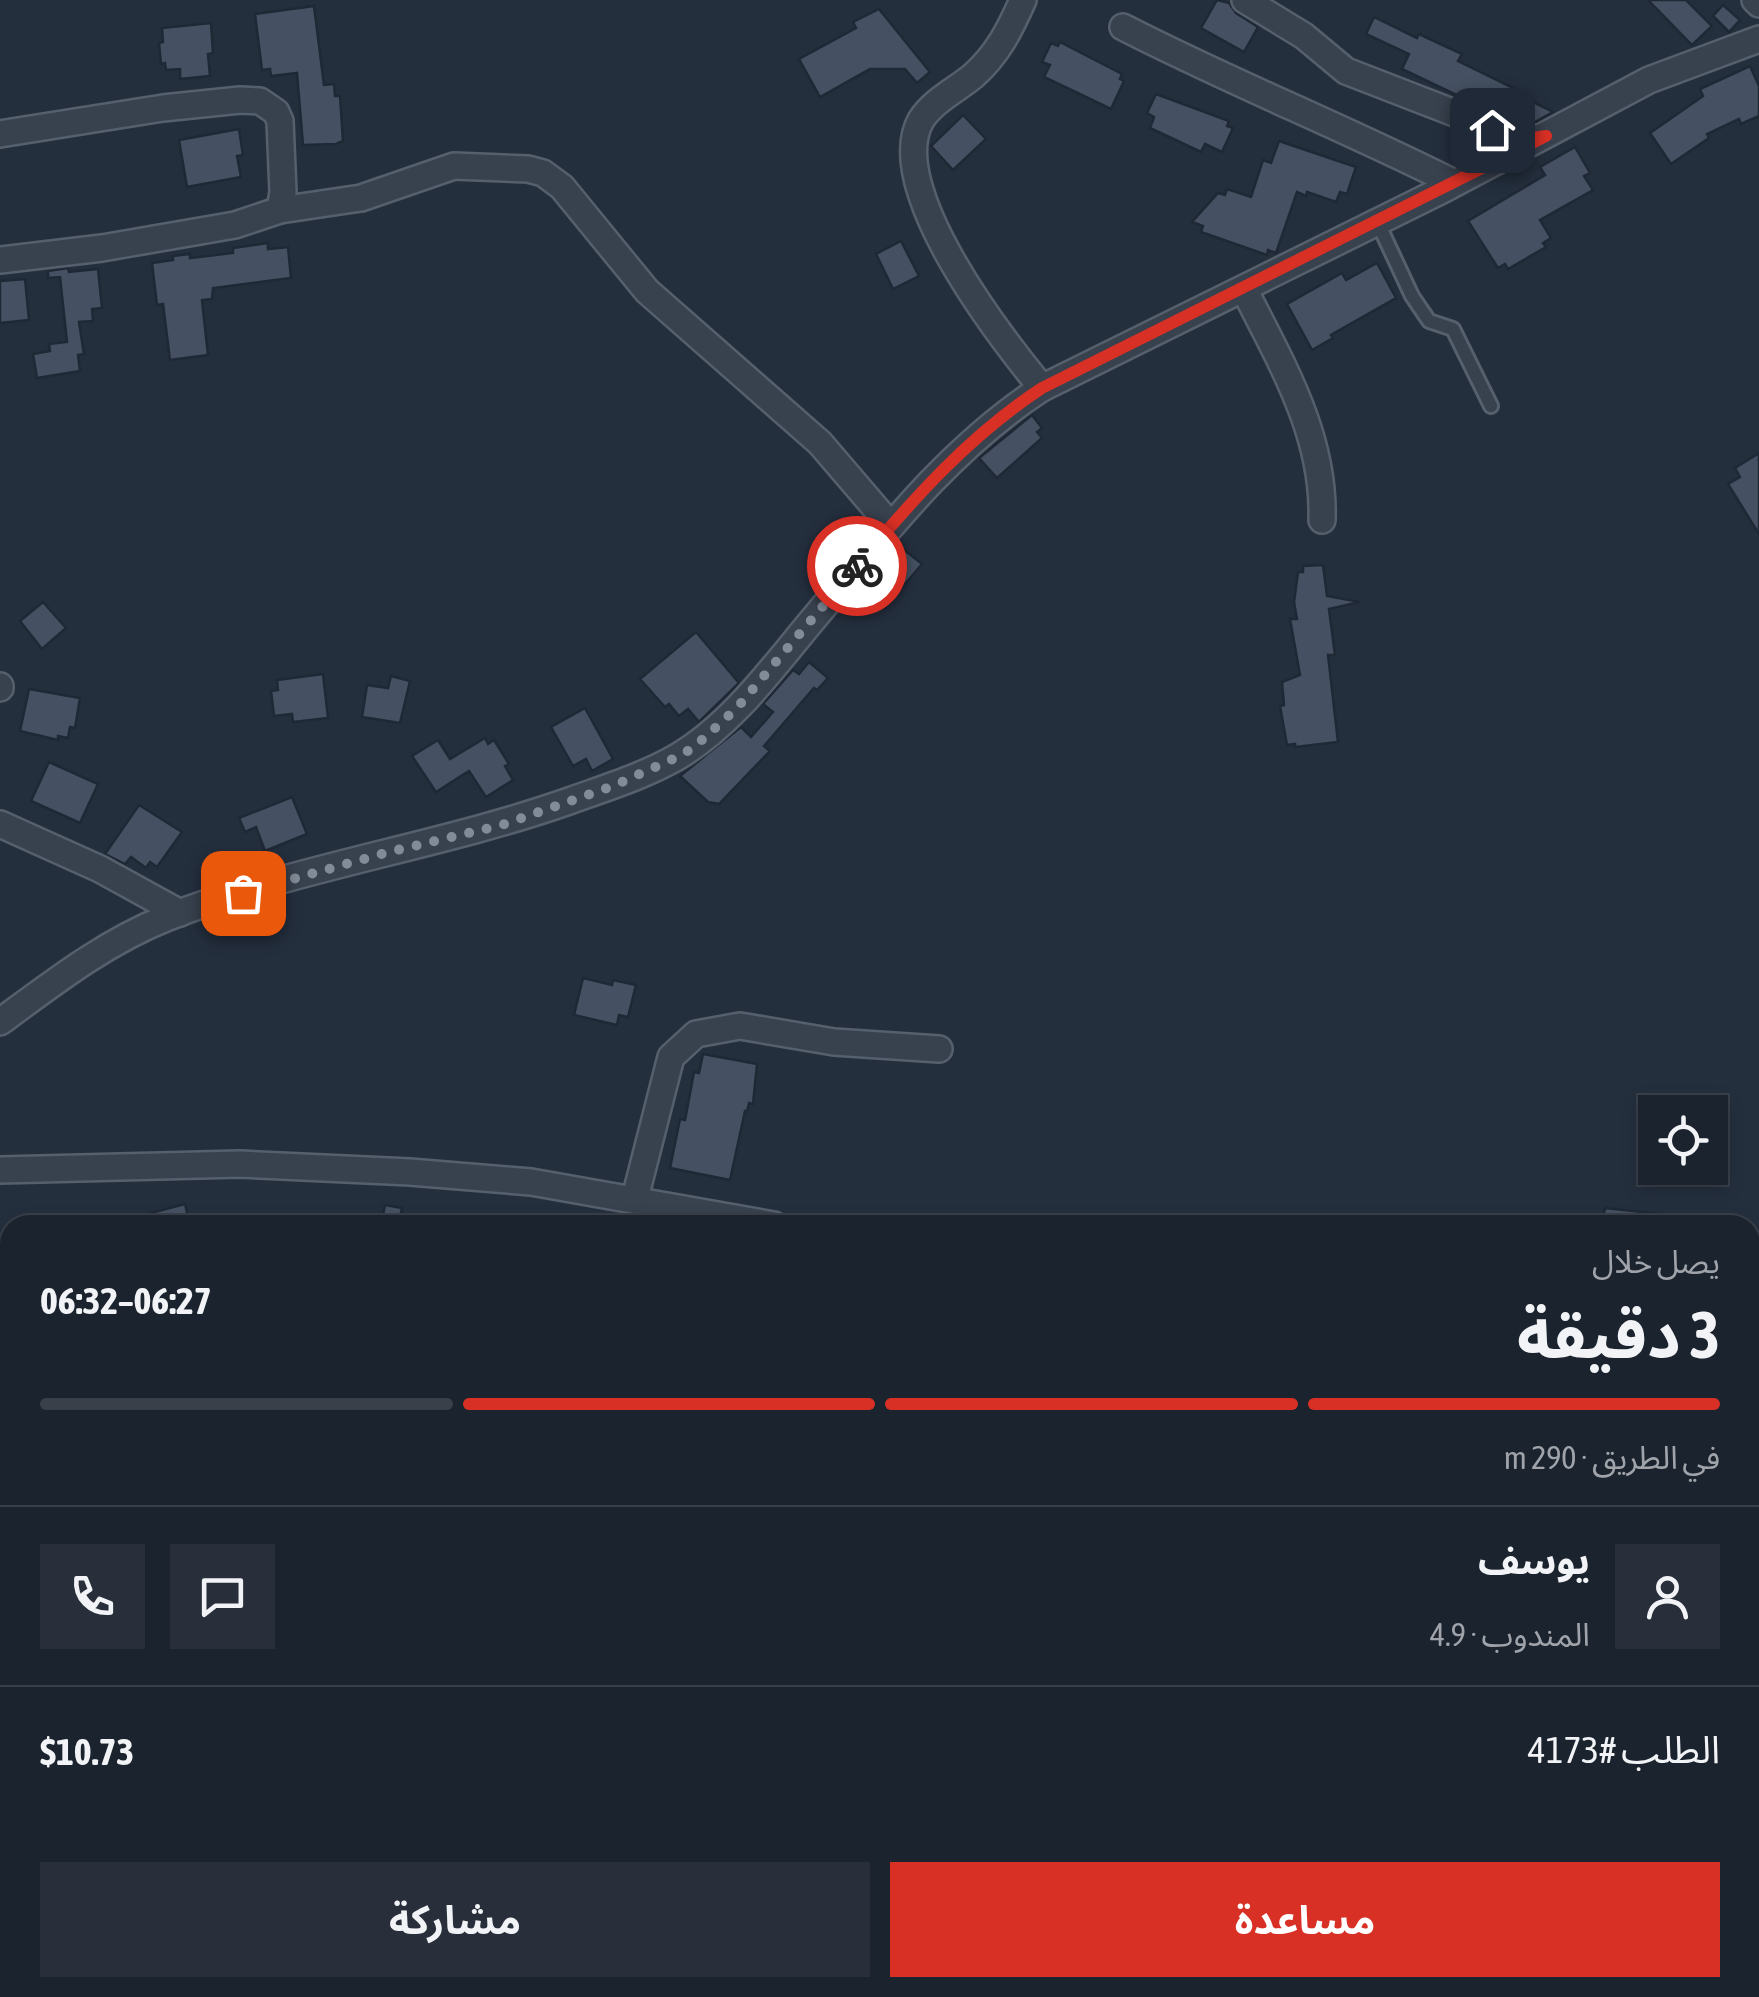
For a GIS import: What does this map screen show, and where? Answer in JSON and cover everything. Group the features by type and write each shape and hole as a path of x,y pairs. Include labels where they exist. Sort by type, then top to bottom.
{"street":[{"path":"1023,0 1004,42 989,60 922,119 915,134 913,159 925,203 952,259 1012,352 1042,388"},
{"path":"1245,0 1304,36 1346,71 1470,119 1514,141 1546,136"},
{"path":"1123,27 1454,183"},
{"path":"0,1022 82,962 123,938 180,913 278,882 502,825 613,786 693,748 736,709 891,526 965,446 1042,388 1454,183 1649,80 1759,39"},
{"path":"0,134 163,108 260,101 276,112 280,121 280,210"},
{"path":"0,260 102,248 236,225 280,210 361,198 454,166 543,173 562,188 648,291 820,443 891,526"},
{"path":"1244,289 1290,382 1316,446 1323,485 1322,520"},
{"path":"0,824 100,868 180,913"},
{"path":"636,1198 672,1057 696,1034 740,1026 834,1042 940,1048"},
{"path":"0,1170 240,1164 372,1170 532,1182 723,1215"}],"lane":[{"path":"1377,221 1412,296 1429,321 1453,329 1491,406"}],"building":[{"path":"1217,0 1229,3 1236,13 1258,27 1244,52 1201,28"},
{"path":"1648,0 1686,0 1712,26 1692,45"},
{"path":"1723,5 1740,20 1729,32 1713,16"},
{"path":"314,6 324,85 334,84 335,96 340,96 343,141 336,144 303,145 297,73 271,76 270,69 262,70 255,14"},
{"path":"879,9 930,72 917,83 905,69 870,69 820,97 799,59 856,28 853,22"},
{"path":"1374,17 1462,54 1458,61 1553,112 1535,122 1515,123 1402,69 1409,54 1366,34"},
{"path":"211,23 210,76 180,79 180,69 166,70 165,63 161,64 159,43 163,42 162,28"},
{"path":"1060,42 1122,74 1120,79 1124,81 1111,109 1044,77 1050,65 1042,62 1051,43 1058,46"},
{"path":"1750,66 1759,86 1759,116 1741,124 1739,119 1707,134 1709,138 1671,164 1650,133 1703,96 1700,89"},
{"path":"1156,94 1229,121 1227,126 1233,128 1222,152 1205,144 1201,152 1150,128 1154,117 1147,113"},
{"path":"963,115 986,139 953,170 931,146"},
{"path":"239,129 243,155 237,156 241,177 187,187 179,140"},
{"path":"1279,141 1356,167 1347,194 1340,192 1336,202 1297,192 1276,253 1268,250 1267,255 1201,232 1203,226 1192,222 1218,193 1225,195 1227,189 1251,197 1263,160 1271,163"},
{"path":"1575,147 1590,173 1584,176 1593,190 1540,220 1551,238 1543,243 1546,247 1508,269 1505,264 1498,268 1468,221 1545,175 1540,167"},
{"path":"901,241 919,276 893,289 876,254"},
{"path":"268,243 268,249 288,247 291,278 213,288 212,299 202,300 208,355 170,360 163,304 157,305 152,263 173,260 173,256 233,253 233,248"},
{"path":"1377,263 1396,298 1312,350 1287,304 1342,273 1346,280"},
{"path":"68,268 69,272 98,269 102,308 92,309 93,321 79,322 84,354 78,355 80,371 37,378 33,354 50,351 49,344 67,342 60,277 48,278 48,271"},
{"path":"25,279 29,320 0,323 0,281"},
{"path":"1032,415 1042,428 1037,432 1042,438 997,478 979,458"},
{"path":"1759,453 1759,534 1728,484 1740,477 1735,468"},
{"path":"897,544 922,564 884,609 860,588"},
{"path":"1323,565 1327,596 1360,602 1329,609 1335,655 1328,655 1338,742 1295,747 1287,745 1280,706 1284,705 1282,682 1300,675 1290,619 1297,619 1294,602 1298,572 1303,572 1303,566"},
{"path":"43,602 66,628 42,649 20,621"},
{"path":"696,632 739,683 699,722 688,709 679,716 669,704 665,707 640,679"},
{"path":"809,662 828,678 817,690 814,688 764,746 770,751 719,804 708,802 680,776 741,727 751,737 773,712 763,704 793,670 799,674"},
{"path":"323,674 328,718 293,722 292,714 274,716 271,691 278,690 277,680"},
{"path":"391,676 410,681 400,723 362,717 367,685 388,688"},
{"path":"29,689 80,698 75,728 70,727 68,738 58,736 58,740 20,731"},
{"path":"585,708 613,759 592,771 586,759 573,766 551,727"},
{"path":"485,738 488,744 494,740 509,764 505,766 513,780 486,797 469,771 436,792 412,756 438,740 450,759"},
{"path":"49,762 98,784 80,823 31,801"},
{"path":"292,797 307,834 265,851 256,827 245,832 239,818"},
{"path":"139,805 182,832 157,867 150,862 146,868 131,857 125,864 105,854"},
{"path":"583,978 612,985 613,980 636,985 628,1017 619,1015 617,1025 574,1015"},
{"path":"703,1054 757,1064 753,1104 749,1103 745,1111 730,1180 670,1168 680,1119 685,1120 694,1072 699,1073"},
{"path":"185,1204 188,1215 143,1215"},
{"path":"385,1205 402,1208 400,1215 383,1215"},
{"path":"1605,1208 1660,1214 1660,1215 1604,1215"}],"way so far":[{"path":"243,893 502,825 613,786 673,759 693,748 736,709 857,566"}],"route":[{"path":"857,566 965,446 1042,388 1546,136 1514,141 1492,130"}]}
